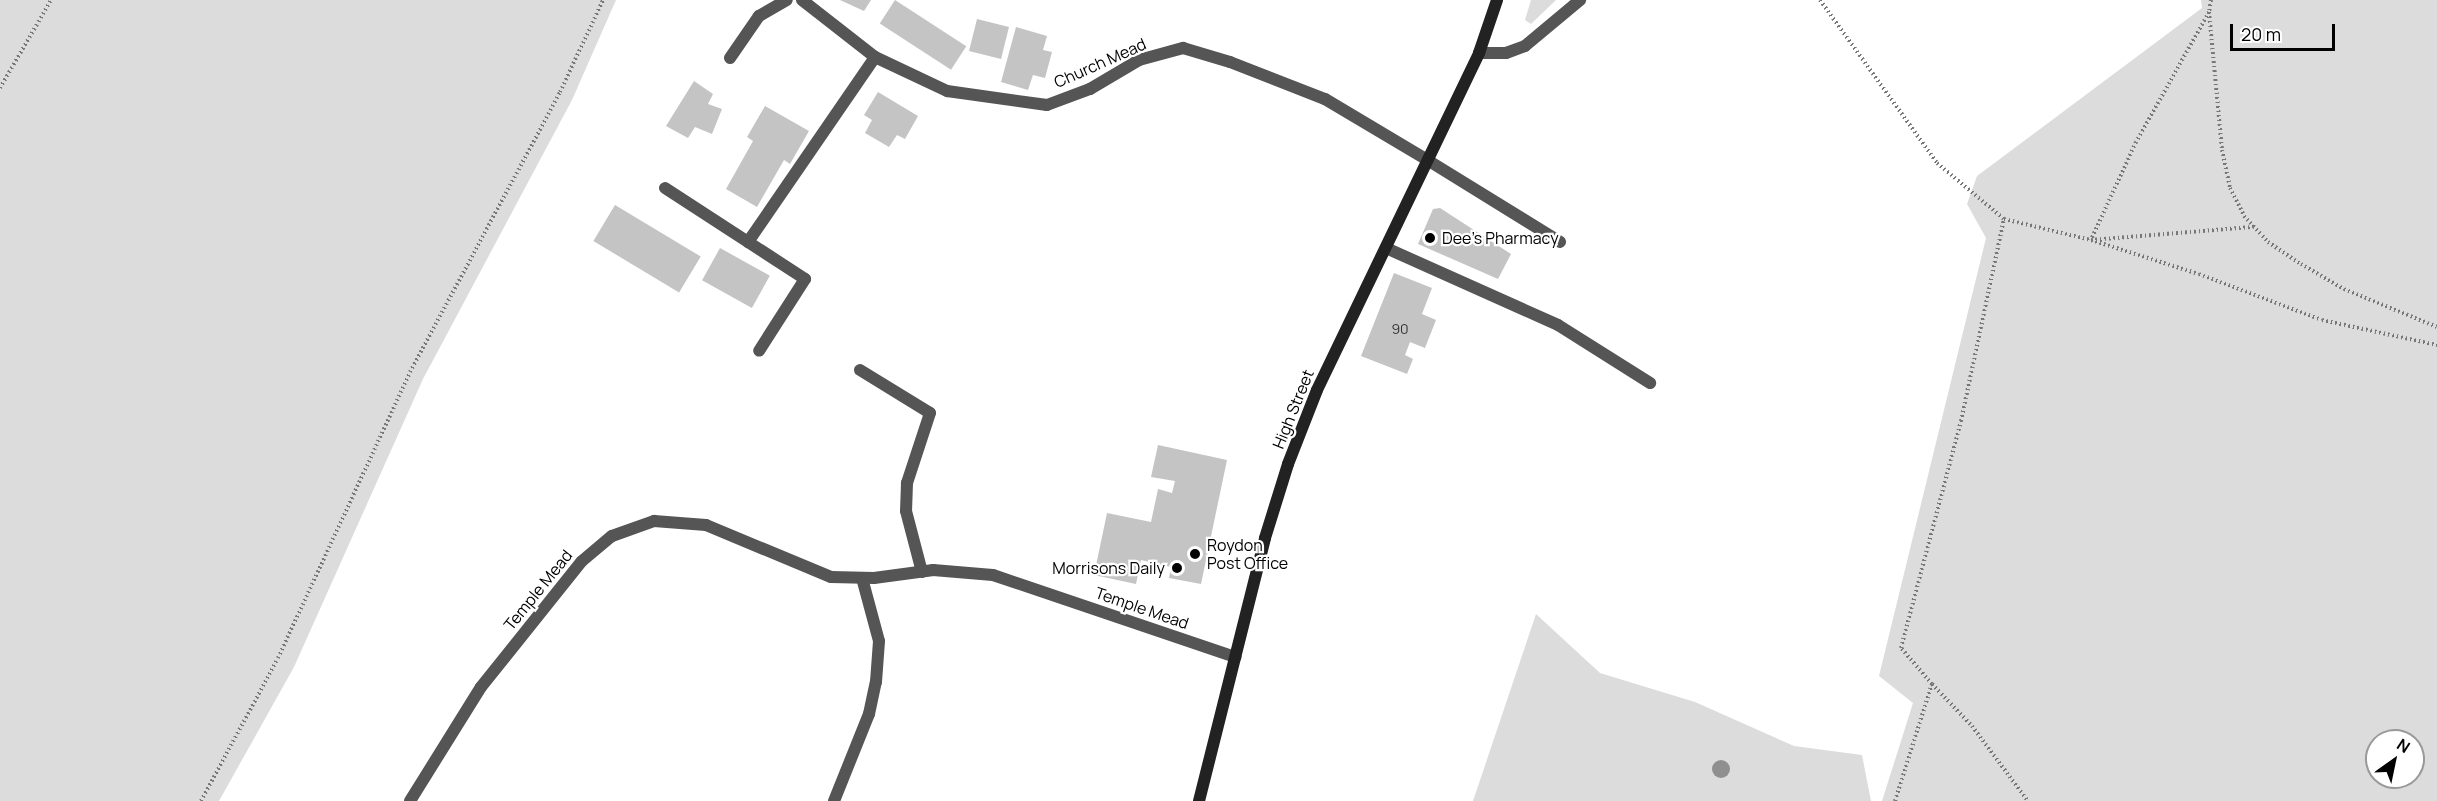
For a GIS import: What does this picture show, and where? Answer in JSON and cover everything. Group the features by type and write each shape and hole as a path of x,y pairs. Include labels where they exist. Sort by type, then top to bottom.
{"main road":[{"name":"High Street","path":"1198,801 1288,464 1317,390 1479,53 1497,0"}],"street":[{"path":"730,58 759,16 787,0"},
{"name":"Church Mead","path":"802,0 875,57 947,91 1047,105 1090,89 1139,60 1184,48 1230,62 1325,99 1560,242"},
{"path":"1479,53 1506,53 1525,46 1580,0"},
{"path":"748,242 875,57"},
{"path":"665,188 805,279 759,351"},
{"path":"1386,248 1558,325 1650,383"},
{"path":"860,370 930,413 907,483 906,511 922,572"},
{"name":"Temple Mead","path":"410,801 481,687 582,561 612,536 654,521 706,525 831,577 862,578 922,572 993,575 1235,657"},
{"path":"834,801 869,714 876,682 879,641 862,578"}],"path":[{"path":"0,88 51,0"},
{"path":"201,801 278,658 410,372 560,92 603,0"},
{"path":"1820,0 1937,163 2004,219 2091,240 2199,274 2322,320 2437,345"},
{"path":"2211,0 2209,12 2226,169 2230,188 2254,227 2268,242 2344,289 2437,327"},
{"path":"2091,240 2136,142 2209,12"},
{"path":"2004,219 1961,420 1901,648 1972,726 2028,801"},
{"path":"2091,240 2254,227"},
{"path":"1895,801 1932,684"}],"shaded area":[{"path":"0,0 616,0 572,100 423,379 294,667 219,801 0,801"},
{"path":"1531,0 1556,0 1531,24 1525,20"},
{"path":"2201,0 2437,0 2437,801 1882,801 1913,703 1879,676 1986,238 1967,204 1977,176 2202,8"},
{"path":"1536,614 1600,673 1695,702 1794,746 1862,755 1871,801 1473,801"}],"building":[{"path":"840,0 871,0 864,11"},
{"path":"895,0 966,46 951,70 880,23"},
{"path":"977,19 1009,27 1001,59 969,51"},
{"path":"1016,27 1047,36 1043,50 1052,52 1045,78 1033,75 1028,90 1001,82"},
{"path":"694,81 713,94 708,104 722,109 712,134 695,127 688,138 666,126"},
{"path":"878,92 918,116 905,139 897,135 889,147 865,133 872,120 864,115"},
{"path":"765,106 809,131 790,164 784,160 757,207 726,189 753,141 747,137"},
{"path":"615,205 701,257 679,293 593,241"},
{"path":"1440,208 1511,254 1498,279 1418,244 1433,209"},
{"path":"720,248 770,276 752,308 702,280"},
{"path":"1394,273 1432,288 1422,314 1436,320 1425,348 1410,342 1405,355 1413,359 1407,374 1361,356"},
{"path":"1158,445 1227,460 1201,584 1169,578 1171,567 1141,560 1136,584 1094,575 1107,513 1151,522 1158,489 1172,493 1175,481 1151,477"}],"place":[{"name":"Dee's Pharmacy","path":"1430,238"},
{"name":"Roydon Post Office","path":"1195,554"},
{"name":"Morrisons Daily","path":"1177,568"}]}
